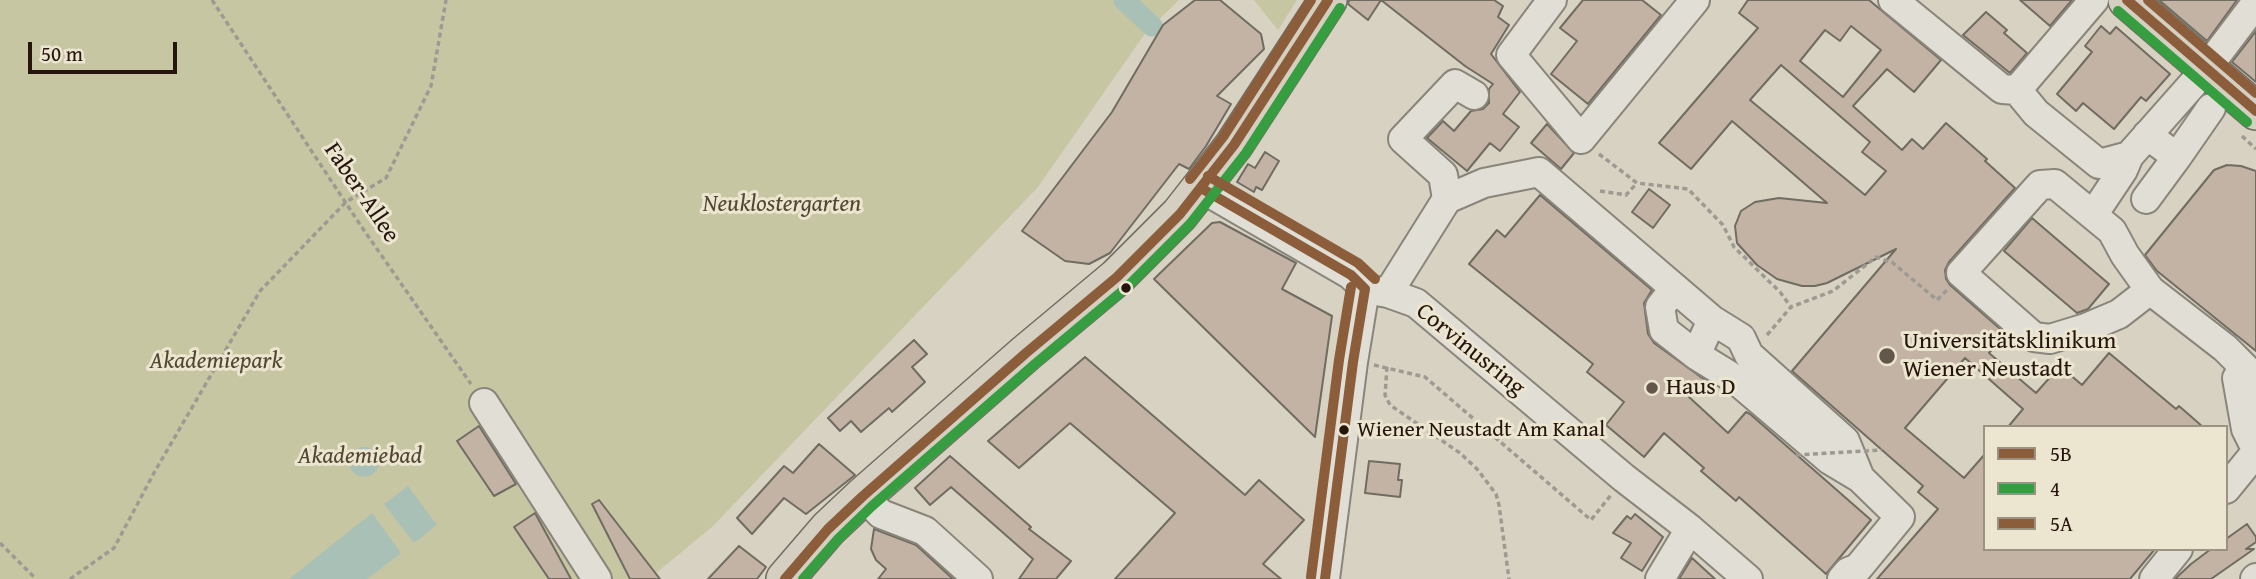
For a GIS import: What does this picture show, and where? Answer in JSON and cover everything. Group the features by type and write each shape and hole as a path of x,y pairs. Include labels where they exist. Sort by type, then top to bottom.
{"main road":[{"path":"785,579 828,529 863,496 1116,276 1180,214 1234,145 1328,0"},
{"path":"2127,0 2256,111"}],"street":[{"path":"1552,0 1511,55 1581,139 1681,5"},
{"path":"1893,0 2003,89 2017,90 2036,113 2099,164 2138,145 2177,157"},
{"path":"2017,90 2094,0"},
{"path":"2093,215 2138,145 2206,69 2256,3"},
{"path":"1447,199 1443,176 1402,139 1455,84 1474,95"},
{"path":"2146,199 2211,108"},
{"path":"1325,579 1353,362 1376,291 1447,199 1484,183 1539,172 1712,320 1741,338 1742,367"},
{"path":"2150,290 2119,313 2086,328 2050,339 2034,337 1961,273 2040,185 2055,184 2112,231 2150,290 2225,348 2248,371 2256,400"},
{"name":"Corvinusring","path":"1201,188 1376,291 1416,303 1748,579"},
{"path":"1675,288 1660,307 1664,330 1696,355 1742,367 1829,460 1860,478 1899,517 1852,575"},
{"path":"1696,355 1712,320"},
{"path":"2228,486 2256,450 2246,429 2234,358"},
{"path":"484,403 597,579"},
{"path":"863,496 881,514 925,531 978,579"},
{"path":"1660,579 1690,529"},
{"path":"2154,579 2176,551"}],"path":[{"name":"Faber-Allee","path":"212,0 361,226 484,403"},
{"path":"70,579 114,548 155,471 260,291 346,202 386,178 430,86 446,0"},
{"path":"1581,139 1637,183 1688,189 1723,225 1734,247 1780,292 1791,307"},
{"path":"1600,191 1626,195 1637,183"},
{"path":"1742,367 1791,307 1833,291 1876,257 1893,263 1937,300 1961,273"},
{"path":"1368,365 1425,377 1591,520 1624,478"},
{"path":"1387,367 1385,396 1390,405 1460,453 1477,469 1496,494 1509,579"},
{"path":"1796,455 1882,450"},
{"path":"0,543 36,579"}],"green space":[{"path":"0,0 1179,0 1146,32 1038,187 713,526 649,579 0,579"},
{"path":"1254,0 1297,0 1278,30"}],"shaded area":[{"path":"364,447 375,451 379,462 375,473 364,477 353,473 349,462 353,451"},
{"path":"408,486 437,525 414,543 384,504"},
{"path":"372,513 401,553 367,579 289,579"}],"building":[{"path":"1195,0 1220,0 1261,34 1264,49 1217,96 1231,104 1189,169 1179,164 1110,253 1089,264 1065,261 1022,231 1112,112 1163,25"},
{"path":"1349,0 1381,0 1368,20 1348,4"},
{"path":"1381,0 1494,0 1503,6 1498,17 1509,25 1491,54 1520,92 1503,114 1519,127 1500,151 1490,143 1467,171 1427,138 1443,121 1454,131 1471,111 1483,109 1489,103 1489,89 1493,84 1465,66"},
{"path":"1583,0 1642,0 1661,15 1588,104 1551,74 1577,41 1560,28"},
{"path":"1748,0 1869,0 1941,60 1914,92 1887,69 1853,106 1902,150 1912,139 1923,149 1946,123 2015,188 1949,262 1945,270 1950,285 2006,334 1989,353 2036,393 2060,366 2082,385 2109,353 2176,409 2179,406 2201,425 2010,425 2023,409 1965,358 1905,428 1964,478 1983,456 1983,551 2153,551 2130,579 1877,579 1938,509 1918,492 1923,486 1792,371 1896,249 1827,283 1802,286 1777,279 1757,265 1737,243 1735,226 1741,211 1755,202 1779,198 1827,203 1732,121 1691,169 1659,143 1758,28 1739,13","holes":["1851,26 1881,50 1843,97 1800,61 1825,30 1840,41","1781,65 1870,142 1862,152 1886,171 1865,195 1750,100"]},
{"path":"2020,0 2072,0 2050,26"},
{"path":"2159,0 2237,0 2207,41"},
{"path":"1986,12 2007,30 2004,33 2027,53 2010,73 1963,35"},
{"path":"2101,26 2110,34 2116,27 2170,74 2146,101 2141,97 2114,129 2083,103 2076,111 2057,94 2092,52 2085,46"},
{"path":"2256,31 2256,82 2232,62"},
{"path":"1547,124 1574,153 1561,169 1531,143"},
{"path":"1265,152 1279,161 1262,190 1256,187 1254,192 1237,182 1248,164 1255,168"},
{"path":"2227,165 2256,171 2256,351 2157,271 2145,255 2214,170"},
{"path":"1649,189 1670,205 1653,228 1632,212"},
{"name":"Haus D","path":"1540,195 1652,290 1644,303 1648,334 1654,343 1705,380 1689,397 1728,433 1746,412 1750,414 1871,520 1826,574 1739,497 1736,501 1701,471 1704,468 1664,433 1644,457 1606,425 1624,402 1587,372 1593,364 1469,264 1497,230 1505,237"},
{"path":"2032,218 2109,284 2088,309 2077,313 2004,251"},
{"path":"1220,222 1296,263 1282,289 1332,316 1315,437 1154,279 1212,223"},
{"path":"914,340 927,354 912,367 925,382 892,412 889,408 861,432 851,421 840,431 828,418"},
{"path":"1085,357 1245,495 1259,480 1304,520 1263,564 1281,579 1115,579 1175,513 1070,423 1019,468 988,441"},
{"path":"479,426 516,484 494,496 457,441"},
{"path":"819,444 855,475 806,514 784,498 752,534 737,518 784,466 793,473"},
{"path":"950,456 1031,527 1029,529 1071,561 1056,579 1019,579 1033,559 951,487 930,505 915,488"},
{"path":"1369,461 1400,464 1400,497 1365,493"},
{"path":"599,500 660,579 630,579 592,504"},
{"path":"535,513 571,579 549,579 514,527"},
{"path":"1635,514 1663,537 1642,571 1621,558 1631,543 1613,533 1627,516 1631,519"},
{"path":"2247,524 2256,537 2256,542 2246,549 2254,549 2211,579 2175,579 2208,551 2228,551 2228,538"},
{"path":"874,529 916,545 953,579 878,579 886,569 876,560 871,549"},
{"path":"739,546 766,567 757,579 708,579"},
{"path":"1692,558 1715,579 1679,579"}],"waterway":[{"path":"1124,0 1152,26"}],"transit line":[{"name":"5A","path":"1190,179 1223,137 1311,0"},
{"name":"5B","path":"785,579 828,529 863,496 1117,277 1180,214 1234,145 1328,0"},
{"name":"5B","path":"2127,0 2256,111"},
{"name":"5A","path":"2148,0 2256,93"},
{"name":"4","path":"803,579 872,506 1126,288 1190,224 1246,153 1340,8"},
{"name":"4","path":"2118,11 2247,122"},
{"name":"5A","path":"1208,176 1358,263 1375,279"},
{"name":"5B","path":"1201,188 1351,275 1365,289"},
{"name":"5A","path":"1311,577 1351,287"},
{"name":"5B","path":"1325,579 1365,289"}],"place":[{"name":"Universitätsklinikum Wiener Neustadt","path":"1887,356"},
{"name":"Haus D","path":"1652,388"},
{"name":"Wiener Neustadt Am Kanal","path":"1344,430"}],"park label":[{"name":"Neuklostergarten","path":"782,205"},
{"name":"Akademiepark","path":"216,362"},
{"name":"Akademiebad","path":"360,457"}]}
